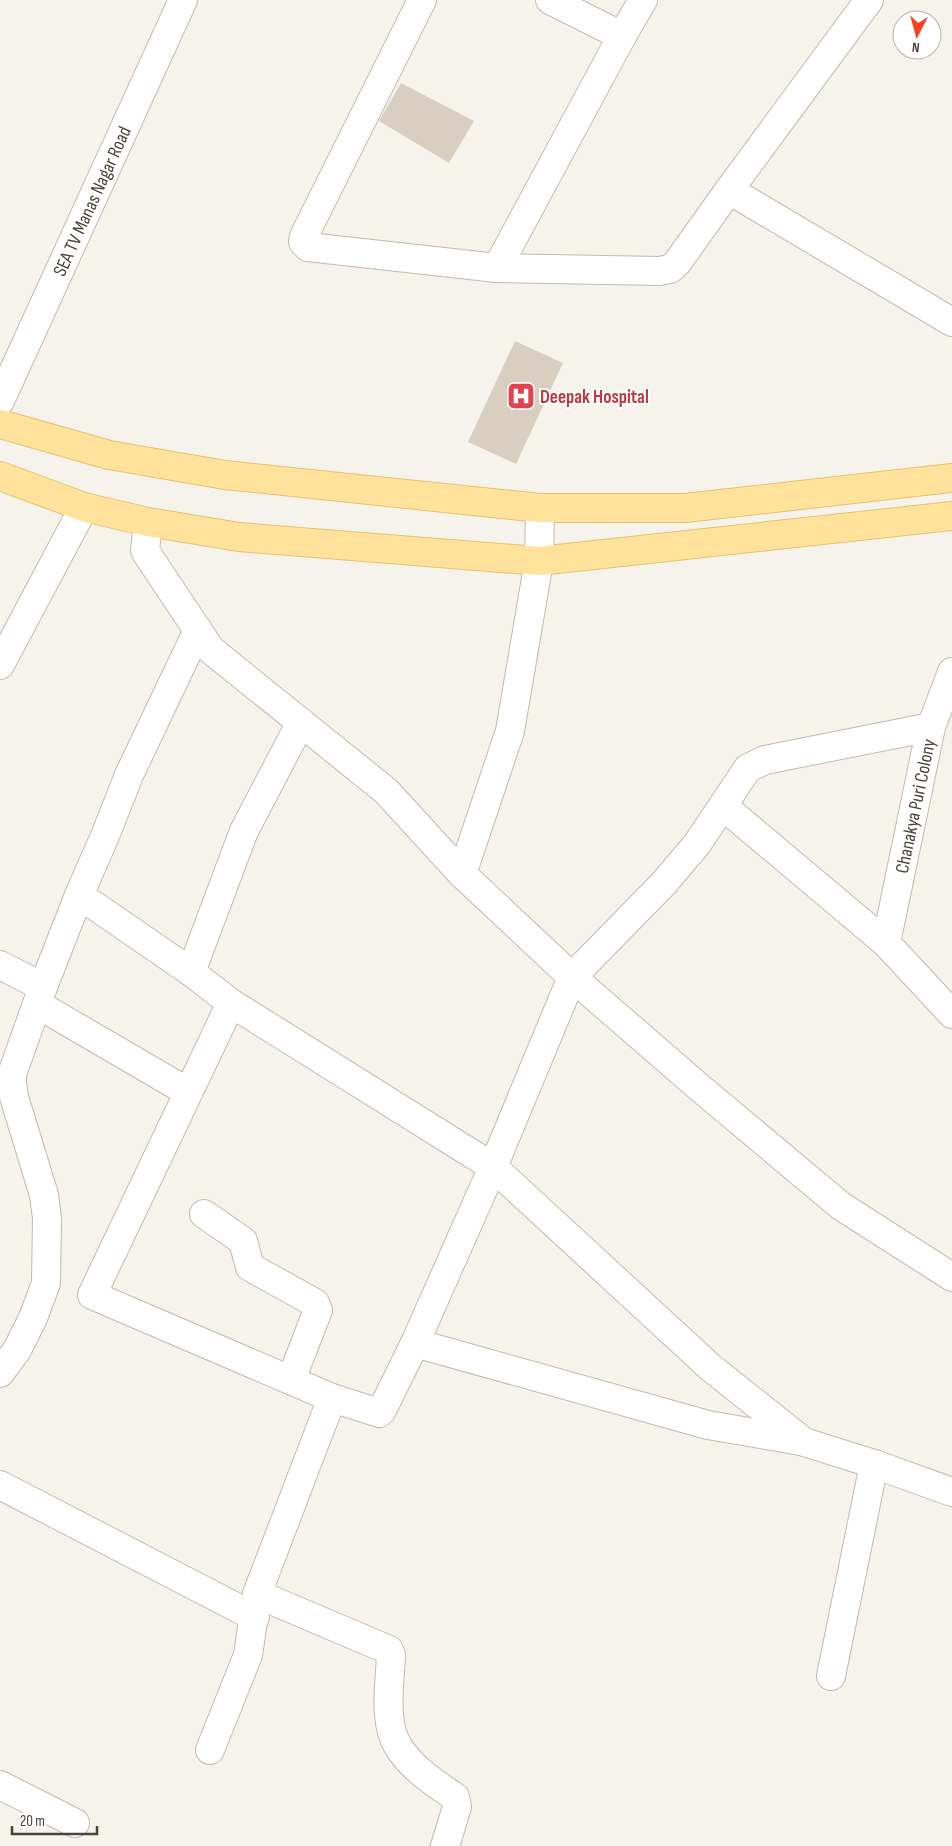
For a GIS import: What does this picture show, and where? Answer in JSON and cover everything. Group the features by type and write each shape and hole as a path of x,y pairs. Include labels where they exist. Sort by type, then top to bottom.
{"main road":[{"path":"0,424 109,455 225,475 540,508 685,508 952,478"},
{"path":"0,476 84,507 148,522 239,537 539,561 952,516"}],"street":[{"name":"SEA TV Manas Nagar Road","path":"0,401 183,0"},
{"path":"422,0 304,236 303,242 308,247 497,268 659,271 670,269 677,263 869,0"},
{"path":"550,0 622,36"},
{"path":"497,268 643,0"},
{"path":"729,190 952,322"},
{"path":"0,664 84,507"},
{"path":"462,874 510,731 539,561 540,508"},
{"path":"148,522 145,551 211,650 386,791 462,874 572,977 700,1088 841,1206 952,1277"},
{"path":"0,1373 21,1342 34,1318 46,1283 47,1218 44,1195 14,1097 12,1074 79,895 129,775 198,630"},
{"name":"Chanakya Puri Colony","path":"886,944 931,727 952,672"},
{"path":"192,972 244,831 301,722"},
{"path":"231,1003 92,1295 332,1398 375,1412 382,1410 415,1343 493,1167 572,977 664,883 697,844 748,768 765,760 931,727"},
{"path":"723,806 886,944 952,1014"},
{"path":"79,895 192,972 231,1003 493,1167 710,1367 804,1442"},
{"path":"0,965 40,996 188,1092"},
{"path":"204,1214 243,1241 250,1267 315,1303 317,1306 318,1310 291,1380"},
{"path":"415,1343 708,1425 804,1442 874,1464 952,1492"},
{"path":"210,1750 248,1655 256,1605 332,1398"},
{"path":"831,1676 874,1464"},
{"path":"0,1485 256,1605 389,1650 391,1655 389,1705 391,1728 397,1746 412,1764 455,1797 457,1802 457,1808 445,1846"},
{"path":"0,1785 75,1823"}],"building":[{"path":"401,83 474,121 449,163 379,121"},
{"path":"515,341 563,363 516,464 468,442"}],"place":[{"name":"Deepak Hospital","path":"521,396"}]}
